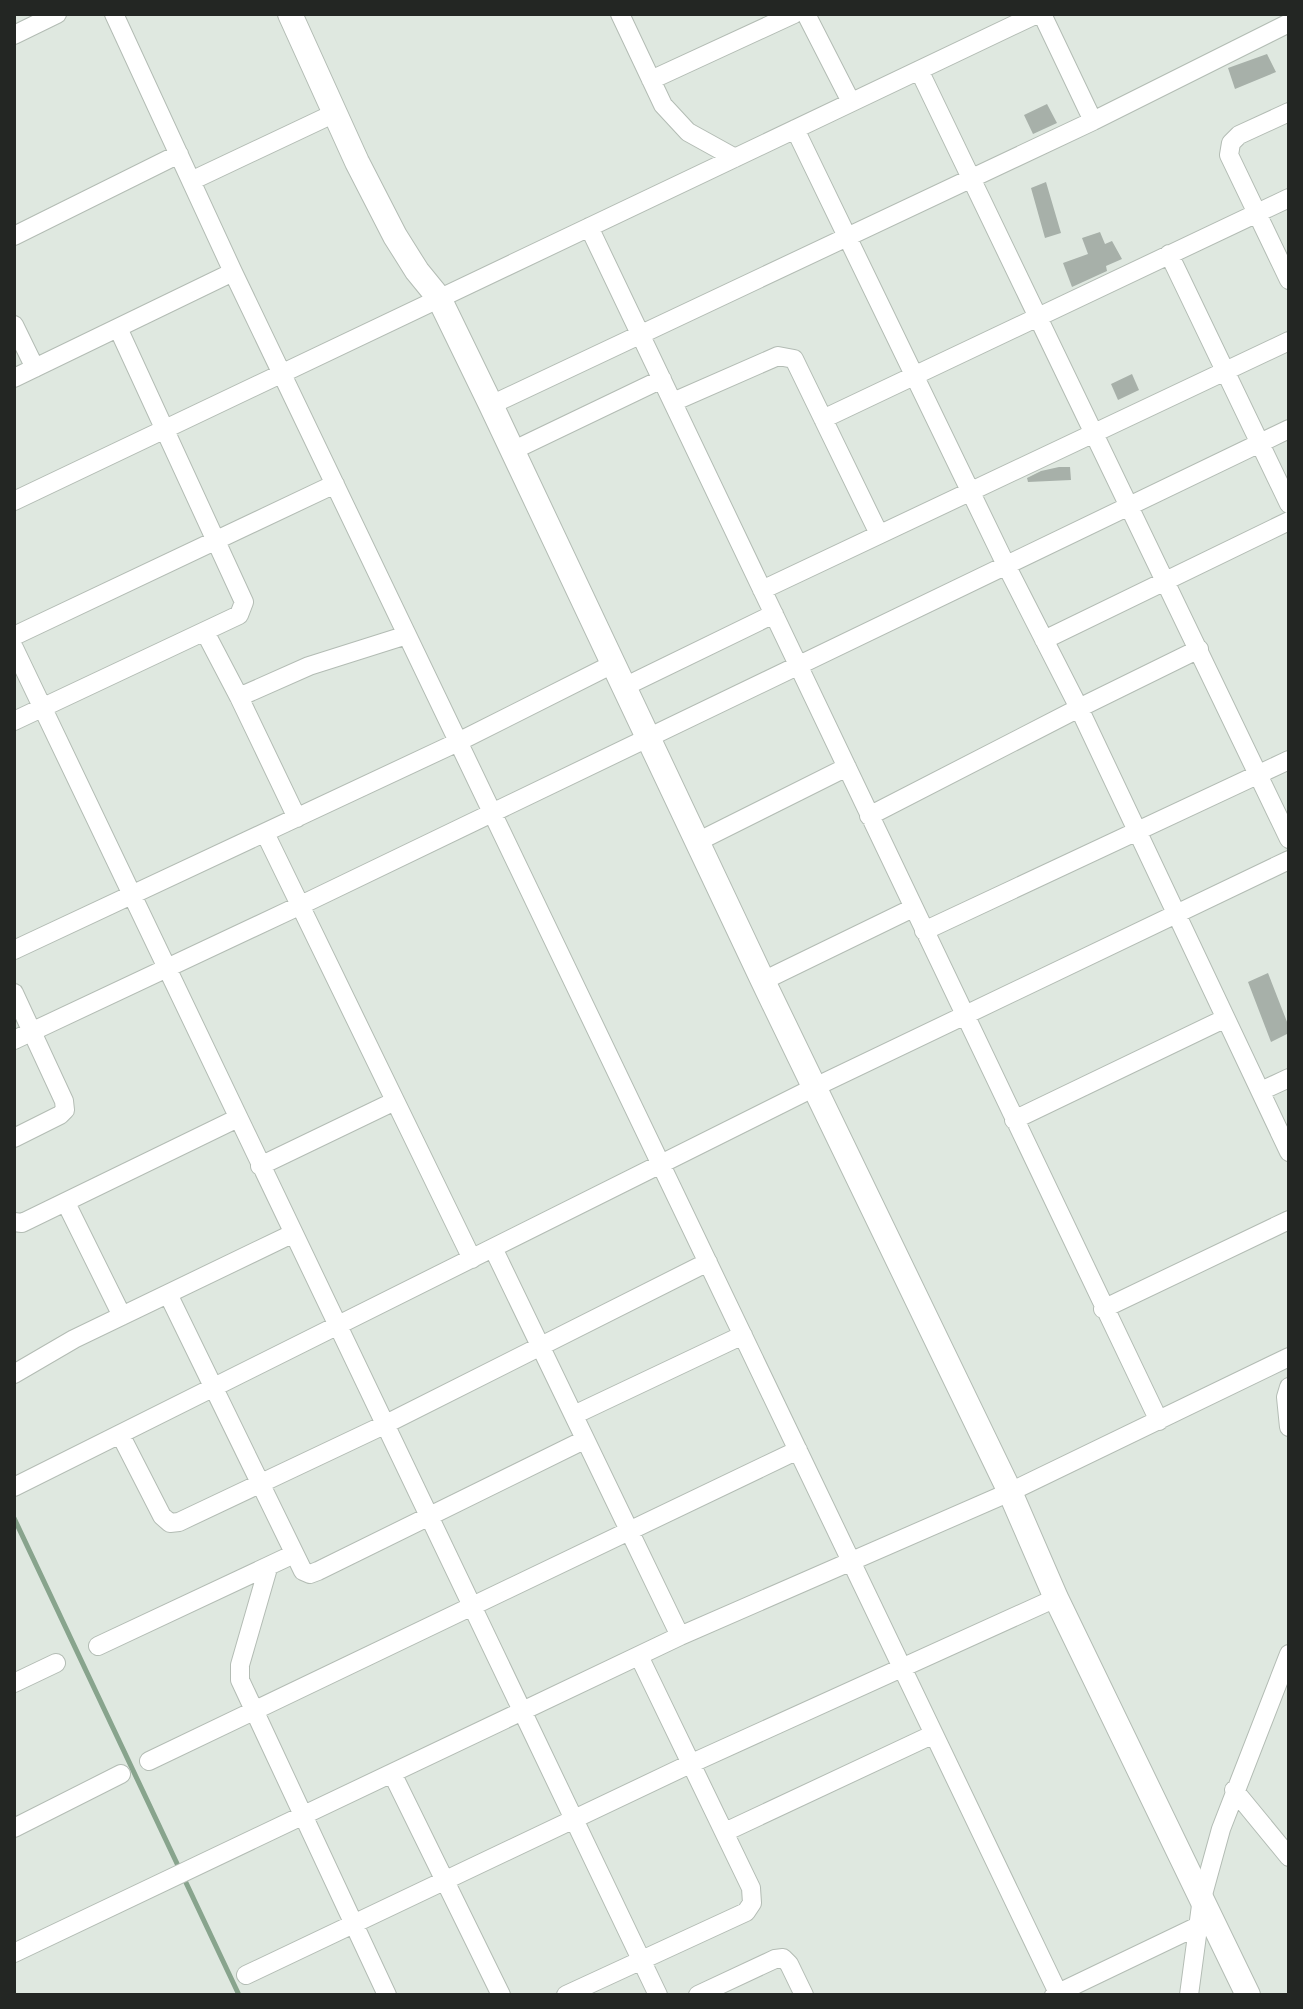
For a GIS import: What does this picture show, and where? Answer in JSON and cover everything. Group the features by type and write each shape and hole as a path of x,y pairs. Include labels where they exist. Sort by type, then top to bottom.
{"street":[{"path":"14,35 57,14"},
{"path":"114,14 233,272 904,1667 1057,1994 1200,1925"},
{"path":"290,14 395,236 439,298 491,405 763,981 1010,1492 1056,1598 1248,1995"},
{"path":"620,14 663,105 688,132 735,158"},
{"path":"651,80 794,14"},
{"path":"806,14 851,102"},
{"path":"14,501 1040,14 1093,121"},
{"path":"491,405 1093,121 1289,23"},
{"path":"919,70 1289,839"},
{"path":"1289,112 1239,135 1231,143 1229,155 1289,280"},
{"path":"191,181 335,113"},
{"path":"795,129 1006,565 1079,708 1289,1152"},
{"path":"14,236 179,154"},
{"path":"823,419 1289,198"},
{"path":"589,227 1159,1421"},
{"path":"1169,254 1289,504"},
{"path":"14,378 233,272"},
{"path":"14,325 35,368"},
{"path":"14,721 239,615 244,602 118,328"},
{"path":"762,590 1289,341"},
{"path":"673,402 778,356 794,359 879,534"},
{"path":"512,451 662,379"},
{"path":"14,1040 1289,429"},
{"path":"14,636 335,484"},
{"path":"1044,640 1289,521"},
{"path":"624,687 774,614"},
{"path":"205,632 297,818"},
{"path":"239,697 309,666 407,635"},
{"path":"14,648 658,1995"},
{"path":"869,816 1199,649"},
{"path":"14,950 458,742 613,664"},
{"path":"924,931 1289,760"},
{"path":"699,841 847,767"},
{"path":"265,833 472,1259"},
{"path":"14,1487 815,1087 1289,860"},
{"path":"763,981 913,908"},
{"path":"14,993 64,1101 65,1110 14,1138"},
{"path":"1014,1120 1224,1019"},
{"path":"1261,1091 1289,1078"},
{"path":"260,1166 395,1101"},
{"path":"14,1222 22,1223 66,1203 238,1118"},
{"path":"66,1203 122,1316"},
{"path":"1103,1309 1289,1220"},
{"path":"14,1374 122,1316 292,1234"},
{"path":"493,1248 680,1636"},
{"path":"120,1434 162,1516 170,1523 179,1522 384,1425 708,1262"},
{"path":"168,1294 294,1554 303,1571 310,1574 584,1440"},
{"path":"574,1415 743,1335"},
{"path":"14,1953 680,1636 1010,1492 1289,1357"},
{"path":"1289,1387 1286,1397 1289,1427"},
{"path":"149,1761 798,1450"},
{"path":"98,1646 294,1554"},
{"path":"268,1568 239,1672 254,1711 387,1995"},
{"path":"246,1975 690,1764 1056,1598"},
{"path":"1189,1995 1202,1898 1234,1790 1289,1654"},
{"path":"566,1995 746,1912 752,1903 751,1888 639,1656"},
{"path":"14,1683 56,1663"},
{"path":"725,1832 934,1734"},
{"path":"392,1773 501,1995"},
{"path":"14,1828 121,1774"},
{"path":"1234,1790 1289,1857"},
{"path":"698,1995 783,1958 804,1995"}],"building":[{"path":"1267,54 1276,72 1235,89 1228,68"},
{"path":"1047,104 1057,123 1033,134 1024,115"},
{"path":"1046,182 1061,233 1045,238 1031,188"},
{"path":"1100,232 1105,244 1112,241 1122,259 1106,266 1107,271 1072,287 1063,263 1088,254 1082,238"},
{"path":"1132,374 1139,390 1118,400 1111,384"},
{"path":"1070,467 1071,480 1028,482 1027,478 1041,471"},
{"path":"1268,973 1289,1027 1289,1033 1271,1042 1248,982"}],"waterway":[{"path":"14,1518 239,1995"}]}
